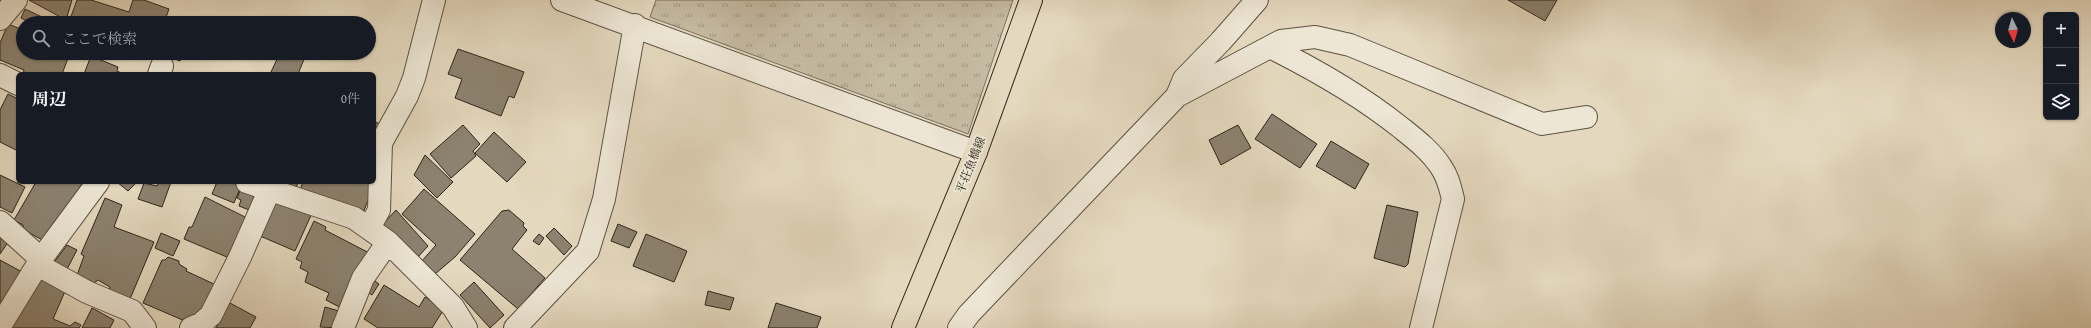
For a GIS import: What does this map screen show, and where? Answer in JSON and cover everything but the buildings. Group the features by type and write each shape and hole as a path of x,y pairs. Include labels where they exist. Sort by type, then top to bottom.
{"main road":[{"name":"平荘魚橋線","path":"903,328 976,152 1031,0"}],"street":[{"path":"0,19 16,0"},
{"path":"369,228 379,210 381,143 414,78 434,0"},
{"path":"562,0 635,25 976,152"},
{"path":"1177,96 1184,78 1245,15 1257,0"},
{"path":"515,328 588,251 604,199 635,25"},
{"path":"959,328 970,314 1177,96 1281,41 1315,37 1343,43 1542,124 1586,117"},
{"path":"1270,47 1310,67 1376,108 1422,144 1441,166 1448,178 1453,199 1422,328"},
{"path":"0,75 16,83"},
{"path":"0,326 40,262 97,184"},
{"path":"252,184 269,191 354,218 369,228 388,242 453,307 466,328"},
{"path":"191,328 201,324 211,315 240,257 269,191"},
{"path":"0,222 40,262 88,292 132,311 145,328"},
{"path":"343,328 363,278 388,242"}],"green space":[{"path":"656,0 1013,0 968,134 650,17"}]}
